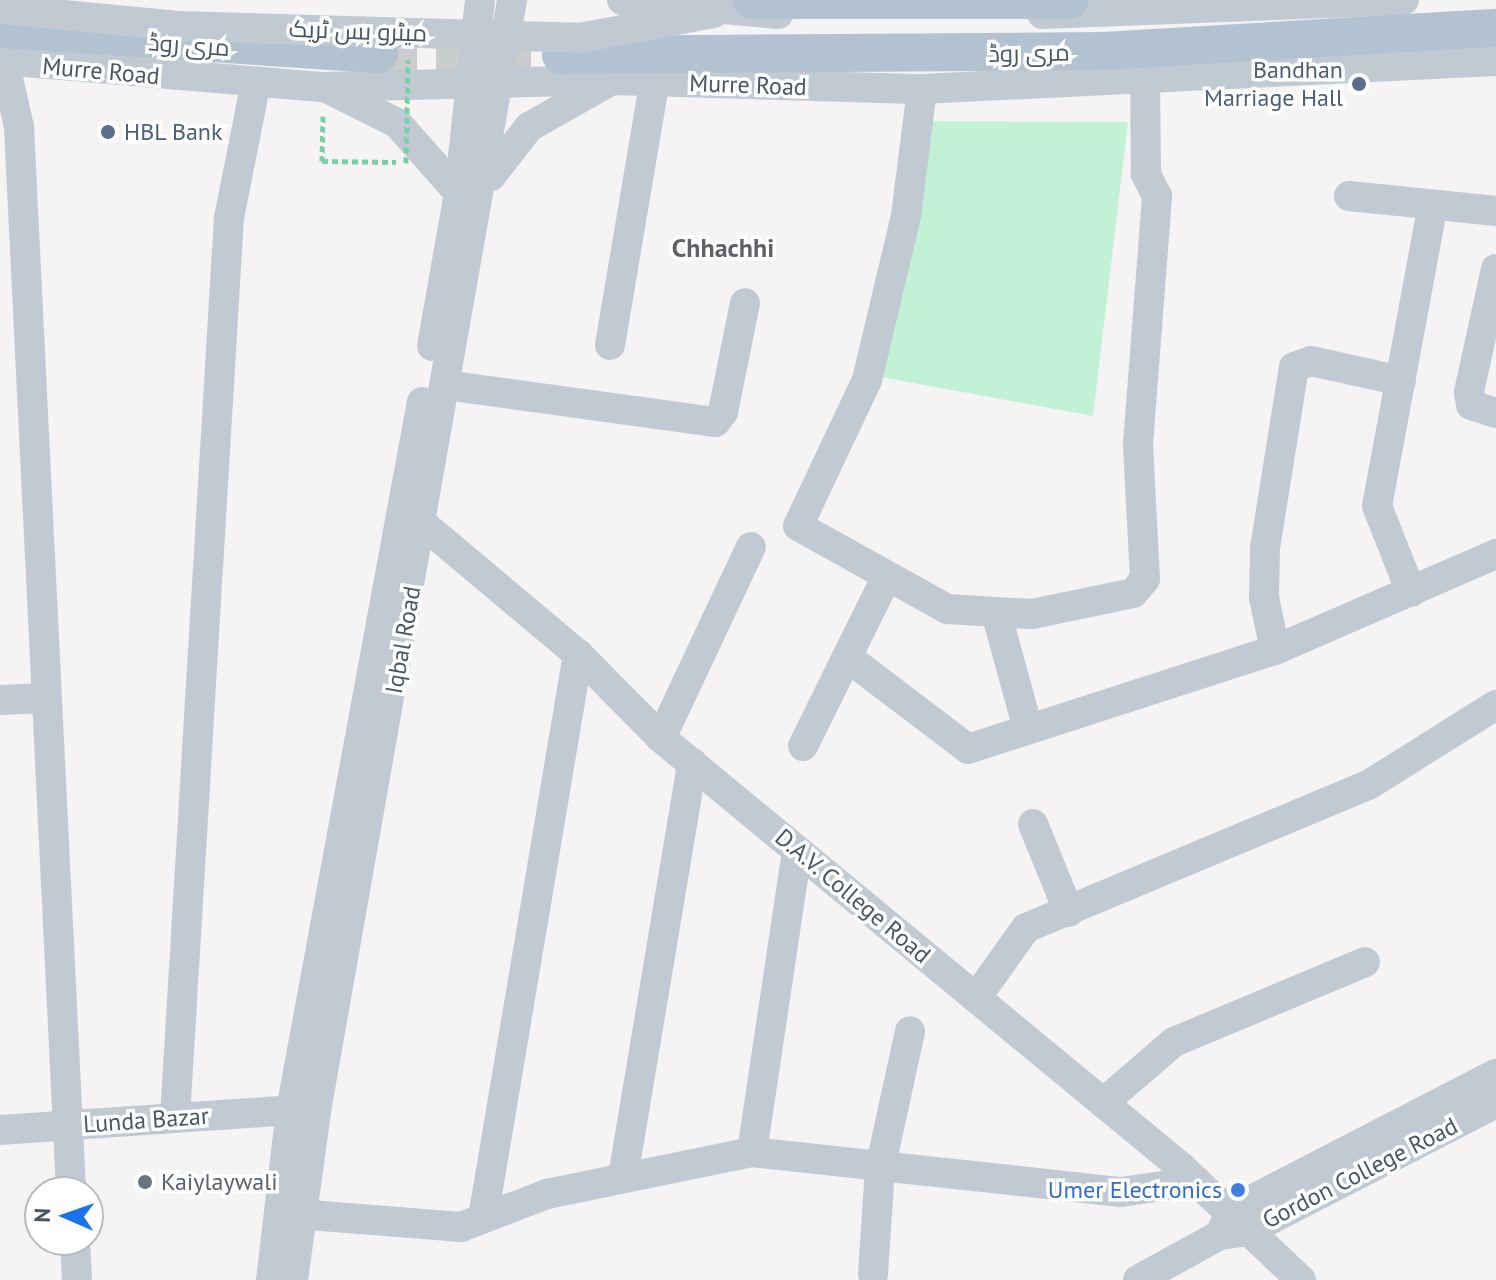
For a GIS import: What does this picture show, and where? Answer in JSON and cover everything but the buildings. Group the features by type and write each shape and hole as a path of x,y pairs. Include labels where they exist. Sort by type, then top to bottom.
{"main road":[{"path":"751,0 1070,0"},
{"name":"مری روڈ","path":"561,55 1104,51 1496,28"},
{"name":"مری روڈ","path":"0,29 394,49"}],"street":[{"name":"Iqbal Road","path":"480,0 486,81"},
{"name":"Iqbal Road","path":"293,1280 291,1110 413,522 445,385 486,81 512,0"},
{"name":"میٹرو بس ٹریک","path":"622,0 714,13 1088,14 1404,0"},
{"name":"میٹرو بس ٹریک","path":"0,9 179,26 579,38 714,13"},
{"name":"Murre Road","path":"3,74 54,68 324,87 486,81 655,80 922,89 1496,61"},
{"path":"3,74 19,127 70,1176"},
{"path":"324,87 397,123 470,195 500,156 529,127 612,80"},
{"path":"610,345 655,80"},
{"path":"922,89 906,216 867,380 798,526 886,578 947,609 1032,614 1133,593 1145,579 1138,444 1157,196 1146,174 1145,80"},
{"path":"175,1118 229,218 256,82"},
{"name":"Iqbal Road","path":"271,1280 291,1213 470,195"},
{"path":"1349,196 1496,211"},
{"path":"1411,592 1377,506 1433,205"},
{"path":"1496,269 1469,392 1471,405 1496,413"},
{"path":"445,385 715,422 723,412 745,303"},
{"path":"1275,650 1264,598 1265,548 1294,367 1311,361 1401,381"},
{"name":"D.A.V. College Road","path":"413,522 578,654 661,738 1196,1181 1233,1226 1301,1280"},
{"path":"661,738 751,547"},
{"path":"847,657 959,748 1275,650 1496,554"},
{"path":"803,746 886,578"},
{"path":"996,612 1028,729"},
{"path":"483,1218 578,654"},
{"path":"0,700 46,698"},
{"path":"976,998 1026,928 1370,784 1496,705"},
{"path":"623,1177 692,763"},
{"path":"1033,824 1069,912"},
{"path":"752,1152 797,850"},
{"path":"1103,1103 1174,1042 1365,962"},
{"path":"873,1274 880,1169 910,1031"},
{"name":"Gordon College Road","path":"1233,1226 1496,1074"},
{"name":"Gordon College Road","path":"1233,1226 1496,1103"},
{"name":"Lunda Bazar","path":"0,1130 291,1110"},
{"path":"291,1213 461,1227 623,1177 752,1152 880,1169 1121,1192 1196,1181"},
{"path":"1138,1280 1233,1226"},
{"path":"76,1256 77,1280"}],"path":[{"path":"324,87 322,161 406,163 394,49"}],"green space":[{"path":"930,121 1128,122 1093,416 881,377"}],"tunnel":[{"path":"379,54 561,55"}],"place":[{"name":"Bandhan Marriage Hall","path":"1359,84"},
{"name":"HBL Bank","path":"108,132"},
{"name":"Kaiylaywali","path":"145,1182"},
{"name":"Umer Electronics","path":"1238,1190"}],"district":[{"name":"Chhachhi","path":"723,248"}]}
